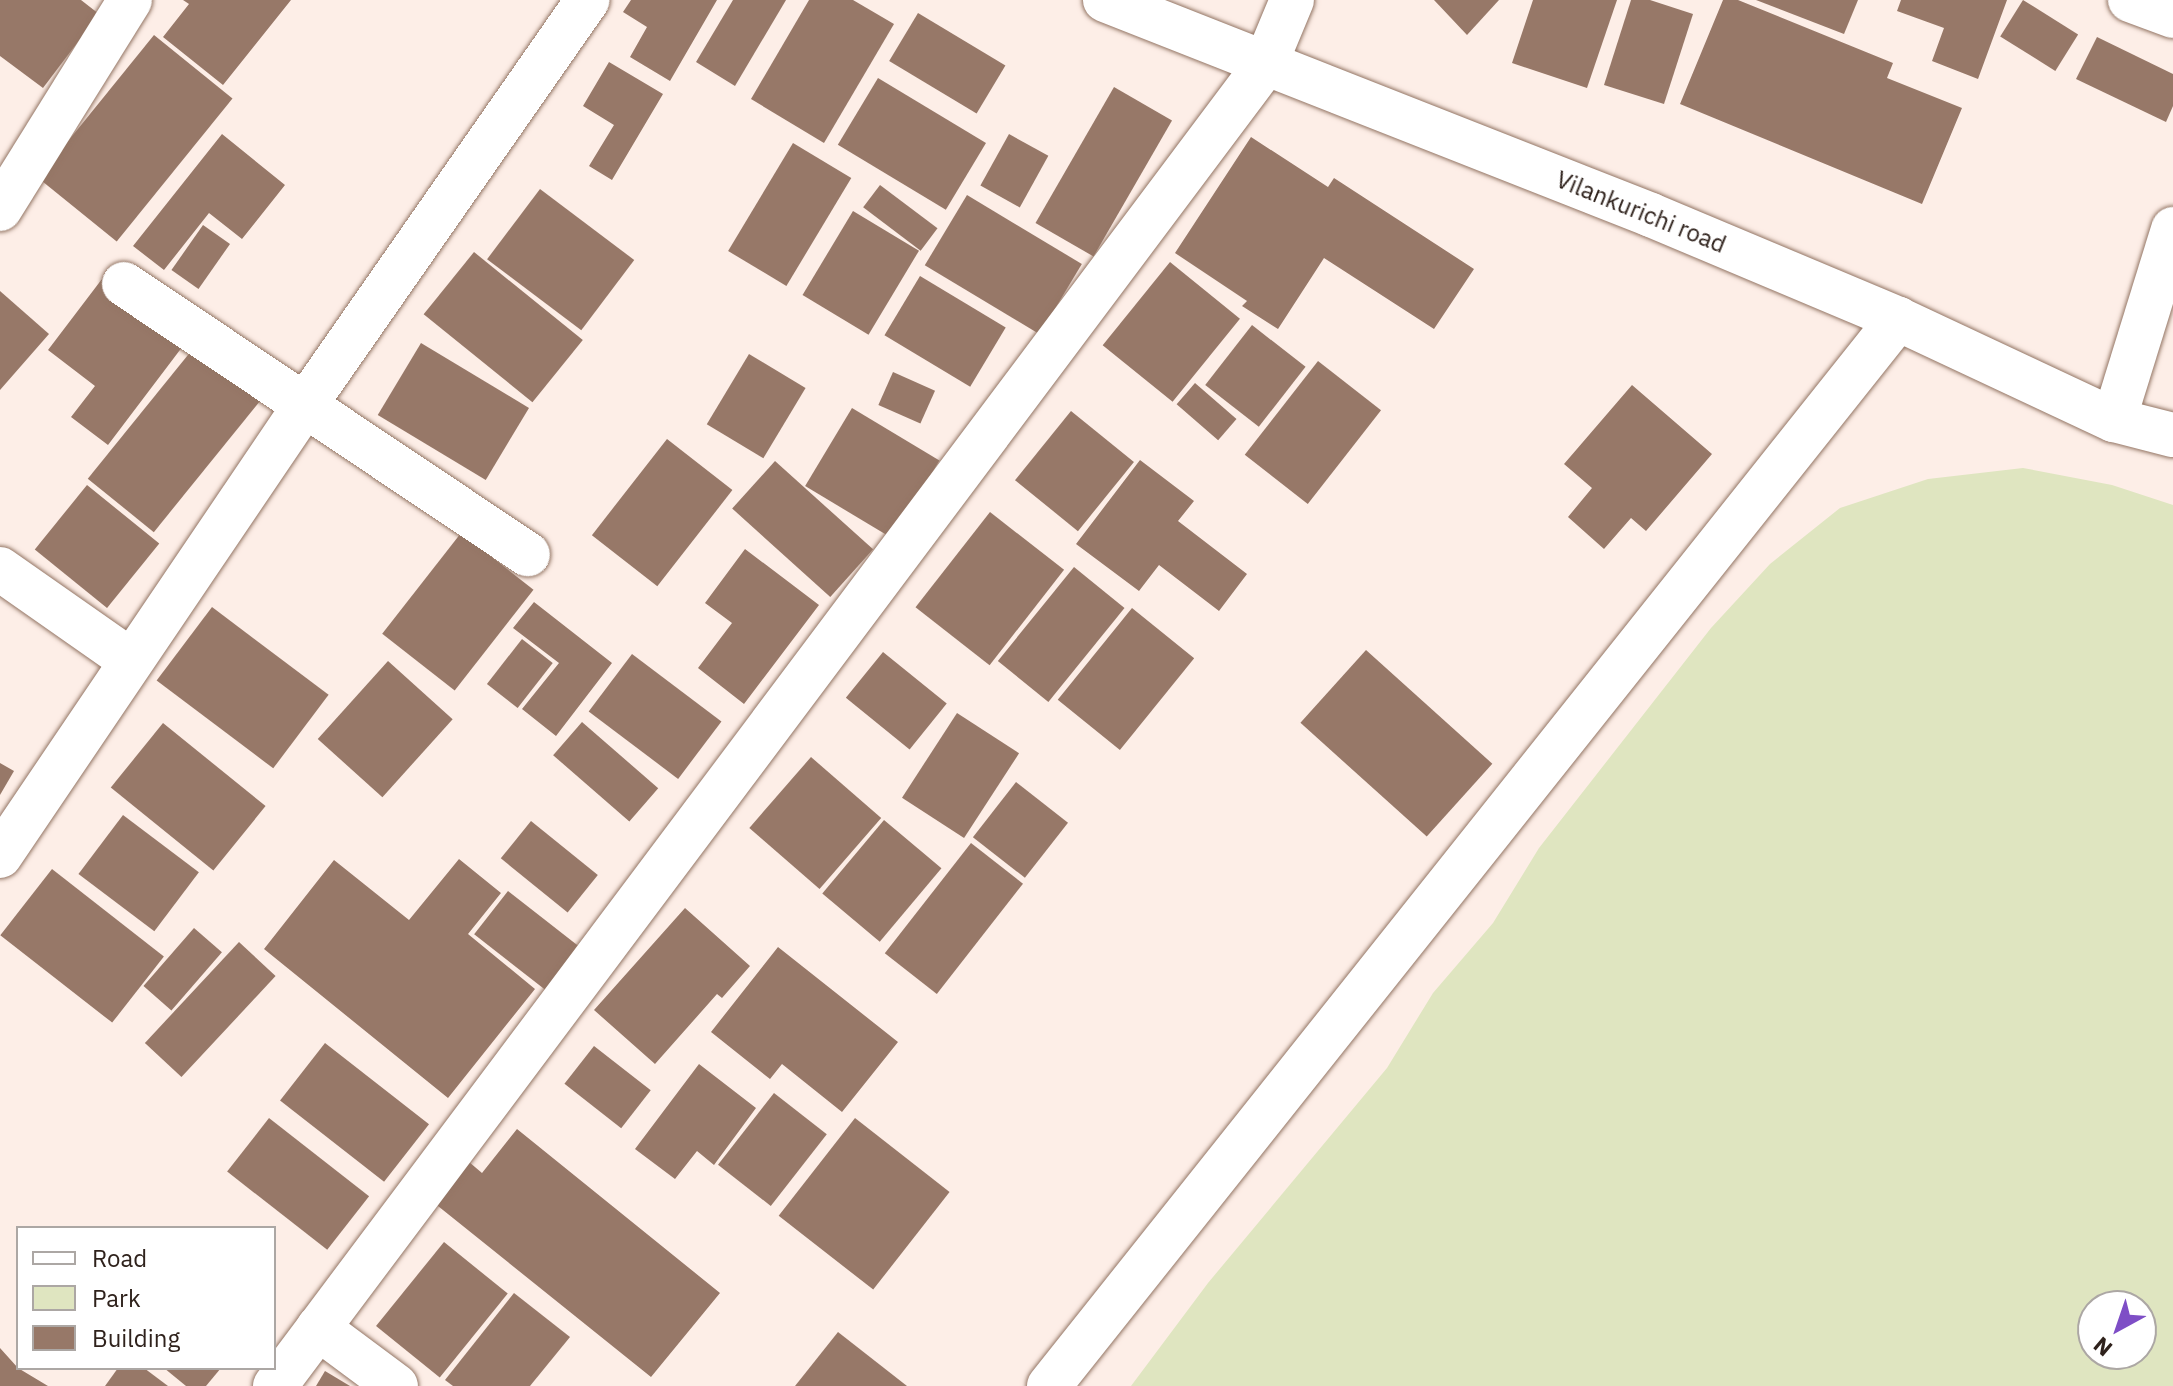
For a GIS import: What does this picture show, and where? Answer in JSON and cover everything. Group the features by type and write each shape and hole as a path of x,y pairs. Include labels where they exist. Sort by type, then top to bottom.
{"street":[{"path":"0,209 130,0"},
{"path":"0,856 305,405 588,0"},
{"name":"Vilankurichi road","path":"1105,0 1651,215 1898,319 2114,420 2173,435"},
{"path":"275,1386 1265,65 1292,0"},
{"path":"2130,0 2173,16"},
{"path":"2114,420 2173,229"},
{"path":"124,284 528,554"},
{"path":"1049,1386 1898,319"},
{"path":"0,569 130,660"},
{"path":"318,1328 396,1386"}],"green space":[{"path":"2023,468 2112,485 2173,505 2173,1386 1131,1386 1208,1283 1387,1068 1433,993 1493,923 1539,848 1711,628 1770,564 1840,508 1928,479"}],"building":[{"path":"0,0 81,0 99,14 43,88 0,56"},
{"path":"183,0 291,0 223,85 163,37 189,4"},
{"path":"631,0 717,0 670,81 630,57 647,27 623,12"},
{"path":"733,0 786,0 735,86 696,62"},
{"path":"809,0 853,0 894,24 824,143 751,99"},
{"path":"1434,0 1499,0 1467,35"},
{"path":"1533,0 1617,0 1587,88 1512,63"},
{"path":"1631,0 1650,0 1693,14 1664,104 1604,85"},
{"path":"1723,0 1738,0 1893,63 1887,78 1962,108 1922,204 1680,104"},
{"path":"1756,0 1858,0 1844,34"},
{"path":"1901,0 2007,0 1978,79 1932,61 1944,28 1897,11"},
{"path":"2023,0 2078,34 2055,71 2000,36"},
{"path":"918,13 1005,66 977,114 889,61"},
{"path":"154,35 232,99 117,242 38,178"},
{"path":"2097,37 2173,74 2173,106 2166,122 2076,79"},
{"path":"609,62 663,94 612,180 589,166 614,125 583,106"},
{"path":"878,78 986,143 946,210 838,145"},
{"path":"1114,87 1172,120 1094,256 1036,223"},
{"path":"222,134 285,185 242,239 209,213 164,270 133,246"},
{"path":"1009,134 1048,156 1020,207 980,186"},
{"path":"1251,137 1328,187 1334,178 1474,269 1434,329 1324,258 1278,329 1242,306 1247,301 1175,253"},
{"path":"793,143 851,178 786,286 728,251"},
{"path":"880,185 938,228 921,251 863,207"},
{"path":"540,189 634,260 581,330 487,259"},
{"path":"967,195 1082,264 1040,334 925,265"},
{"path":"853,211 919,251 869,335 803,295"},
{"path":"203,225 230,244 198,289 171,270"},
{"path":"474,252 583,340 532,402 424,314"},
{"path":"1170,262 1240,319 1173,402 1103,345"},
{"path":"105,275 189,338 108,445 71,417 95,386 48,350"},
{"path":"920,276 1006,328 970,387 884,335"},
{"path":"0,291 49,334 0,390"},
{"path":"1252,325 1306,367 1259,427 1205,385"},
{"path":"421,343 529,408 486,480 378,415"},
{"path":"196,345 262,398 154,532 88,479"},
{"path":"749,354 806,388 763,458 707,424"},
{"path":"1318,361 1381,410 1308,504 1245,455"},
{"path":"893,372 935,391 920,424 878,405"},
{"path":"1195,383 1237,419 1218,440 1177,404"},
{"path":"1632,385 1712,454 1646,531 1631,518 1604,549 1568,517 1592,488 1564,464"},
{"path":"852,408 939,461 893,539 805,486"},
{"path":"1071,411 1134,462 1078,531 1015,480"},
{"path":"667,439 732,490 657,586 592,535"},
{"path":"1140,460 1194,501 1178,521 1247,574 1219,611 1159,565 1139,591 1076,544"},
{"path":"775,461 873,549 830,597 732,509"},
{"path":"87,485 159,544 107,608 35,550"},
{"path":"990,512 1064,570 990,665 916,607"},
{"path":"461,533 533,590 455,691 382,634"},
{"path":"745,549 819,605 744,704 698,668 732,623 705,603"},
{"path":"1074,567 1125,608 1048,702 998,661"},
{"path":"534,602 612,663 556,736 522,709 559,663 513,628"},
{"path":"212,607 329,695 273,768 157,680"},
{"path":"1132,608 1194,658 1120,750 1058,700"},
{"path":"522,639 553,663 518,708 487,684"},
{"path":"1366,650 1492,764 1427,837 1300,723"},
{"path":"883,652 947,704 910,749 846,698"},
{"path":"632,654 721,721 678,779 589,712"},
{"path":"388,661 453,719 382,797 318,739"},
{"path":"957,713 1019,753 964,838 902,798"},
{"path":"582,722 658,788 629,821 553,755"},
{"path":"163,723 266,806 213,871 111,788"},
{"path":"811,757 881,818 820,889 749,828"},
{"path":"0,763 14,771 0,795"},
{"path":"1016,782 1068,823 1025,878 973,837"},
{"path":"123,815 199,872 154,931 78,874"},
{"path":"884,820 941,868 880,942 822,894"},
{"path":"531,821 598,875 568,912 501,858"},
{"path":"971,843 1023,884 937,994 885,953"},
{"path":"459,859 501,893 468,934 535,989 448,1098 264,949 334,860 409,920"},
{"path":"52,869 164,956 112,1023 0,935"},
{"path":"508,891 580,947 546,990 474,934"},
{"path":"685,908 750,966 722,998 717,994 655,1064 594,1010"},
{"path":"194,928 222,952 171,1010 143,986"},
{"path":"239,942 276,976 181,1077 145,1043"},
{"path":"778,947 898,1042 842,1112 782,1064 770,1079 711,1032"},
{"path":"325,1043 429,1124 384,1182 280,1101"},
{"path":"594,1046 651,1090 621,1128 564,1084"},
{"path":"699,1064 756,1108 714,1165 697,1151 675,1179 635,1149"},
{"path":"774,1093 827,1134 771,1206 718,1165"},
{"path":"269,1118 369,1196 327,1250 227,1172"},
{"path":"855,1118 950,1192 873,1290 779,1216"},
{"path":"517,1129 720,1293 651,1377 428,1198 462,1156 482,1173"},
{"path":"444,1242 508,1294 440,1378 376,1326"},
{"path":"514,1293 570,1337 530,1386 453,1386 445,1380"},
{"path":"838,1332 907,1386 795,1386"},
{"path":"0,1348 16,1366 16,1370 48,1386 0,1386"},
{"path":"117,1370 147,1370 168,1386 105,1386"},
{"path":"166,1370 219,1370 206,1386 186,1386"},
{"path":"325,1371 350,1386 316,1386"}]}
